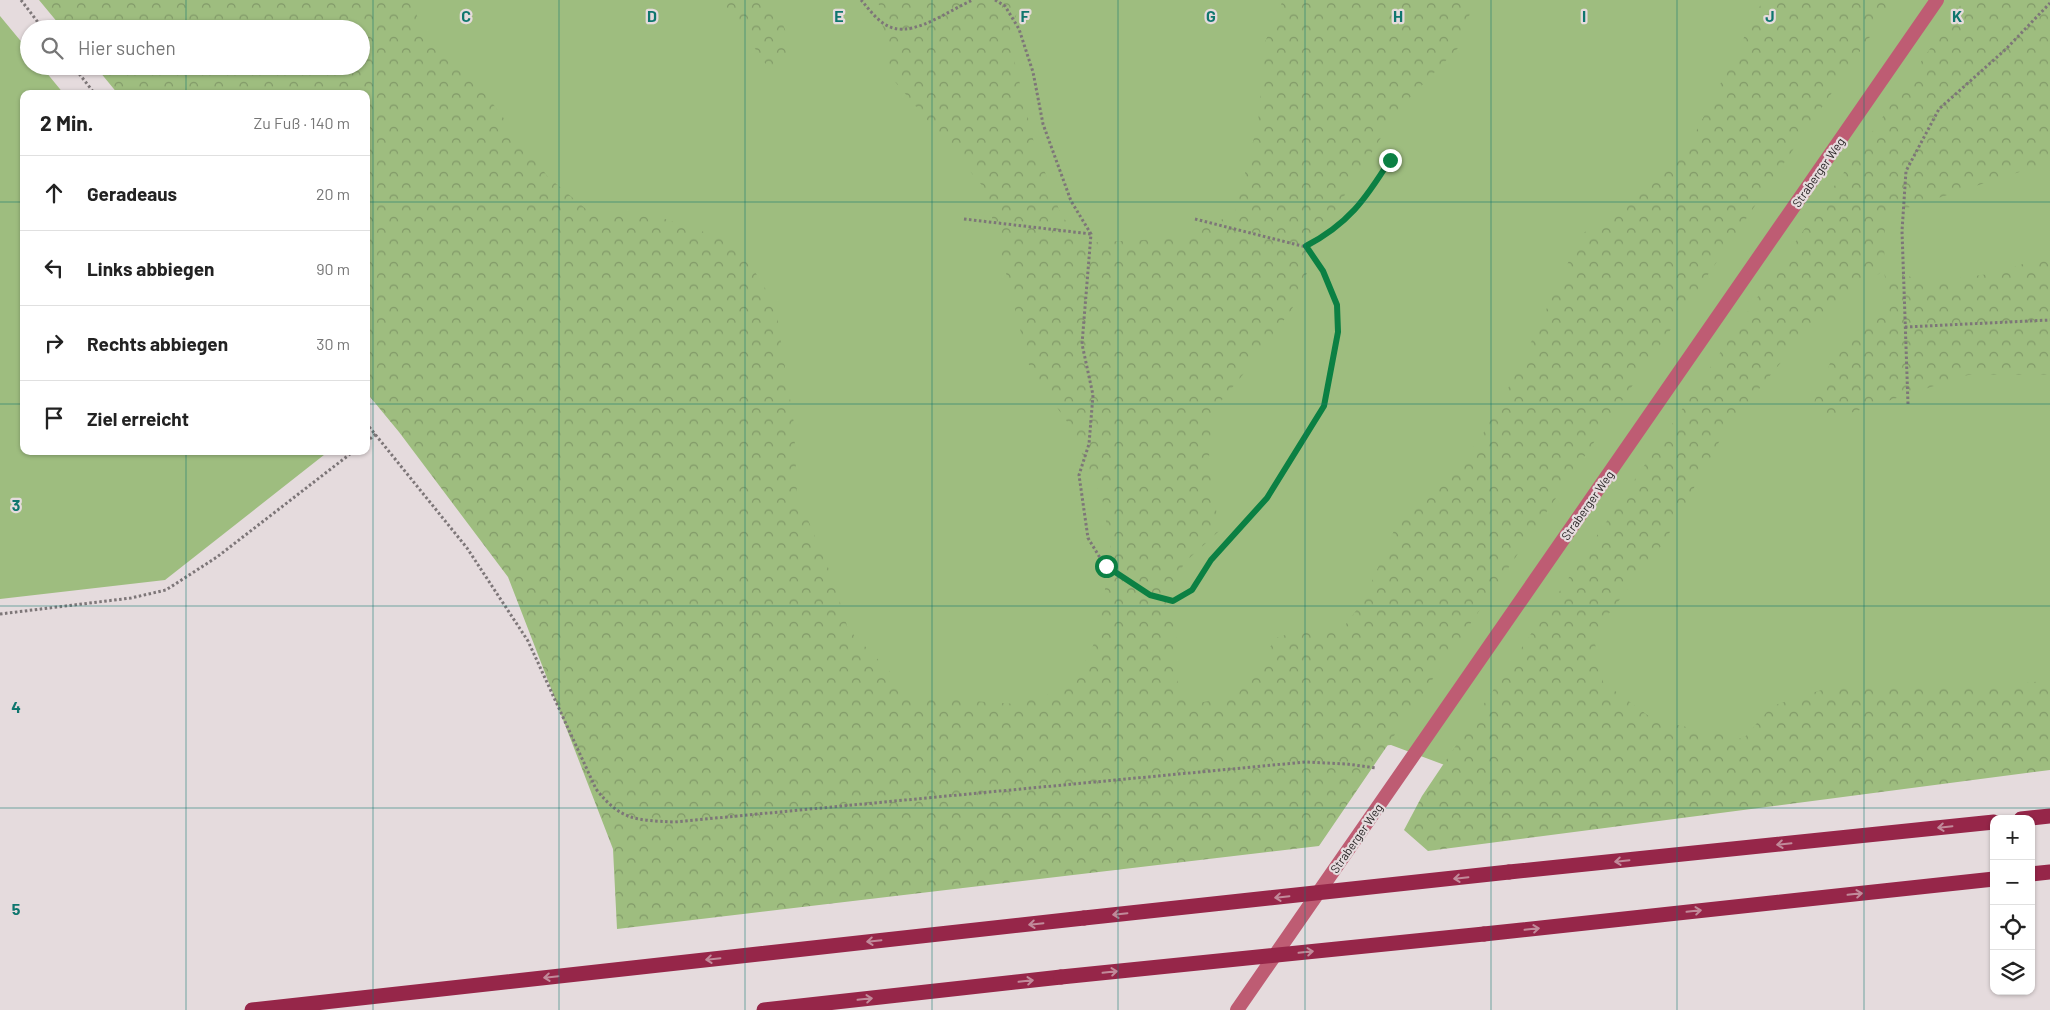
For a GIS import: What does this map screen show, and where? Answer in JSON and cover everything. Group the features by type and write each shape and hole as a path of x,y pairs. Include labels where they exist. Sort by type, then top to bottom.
{"highway":[{"path":"2035,818 2050,816"},
{"path":"252,1010 1509,872 1990,822"},
{"path":"2035,874 2050,872"},
{"path":"764,1010 1990,879"}],"main road":[{"name":"Straberger Weg","path":"1237,1010 1937,0"}],"path":[{"path":"20,0 36,20"},
{"path":"861,0 877,19 894,28 914,27 938,18 973,0"},
{"path":"995,0 1005,6 1019,28 1033,72 1043,124 1071,201 1091,234 1082,344 1093,395 1089,444 1079,475 1088,538 1106,566 1150,595 1173,601 1192,590 1211,560 1267,498 1324,406 1338,332 1337,305 1323,271 1306,246"},
{"path":"1908,404 1902,231 1906,171 1939,109 2006,49 2050,3"},
{"path":"80,75 92,90"},
{"path":"1194,219 1306,246 1331,233 1366,199 1390,160"},
{"path":"964,219 1091,234"},
{"path":"1905,327 2050,320"},
{"path":"370,427 467,548 528,640 596,789 610,808 638,820 674,822 1305,762 1346,764 1400,775"},
{"path":"370,439 376,434"},
{"path":"0,614 131,598 166,590 217,557 349,455"}],"green space":[{"path":"39,0 412,0 425,40 487,96 548,177 586,209 665,219 737,243 775,304 794,424 797,494 833,579 848,629 915,697 1016,704 1073,687 1098,635 1111,550 1102,498 1068,423 1030,369 985,189 892,78 878,0 1023,0 1008,34 1034,143 1060,212 1080,243 1184,238 1235,213 1258,122 1265,42 1283,0 1474,0 1460,46 1399,109 1329,220 1292,309 1255,360 1212,412 1209,458 1219,531 1184,563 1166,607 1175,622 1178,650 1174,671 1181,692 1203,702 1237,696 1276,638 1307,628 1343,628 1364,600 1399,519 1479,441 1518,370 1581,235 1683,157 1763,0 1895,0 1319,846 617,929 613,849 508,577 399,432 370,397 370,90 115,90 102,75 370,75 370,20 56,20"},
{"path":"378,0 2050,0 2050,716 1450,767 1391,745 876,789"},
{"path":"722,0 773,0 786,32 788,65 769,69"},
{"path":"1964,0 2050,0 2050,162 1885,215 1884,270 1815,321 1726,429 1665,541 1593,634 1603,682 1654,720 1743,739 1772,706 1840,684 1988,688 2050,680 2050,770 1428,851 1404,830 1422,796 1771,277"},
{"path":"0,16 20,40 20,75 48,75 61,90 20,90 20,455 324,455 165,580 0,599"},
{"path":"2050,255 2050,375 1968,375 1832,419 1812,407 1837,346 1867,322 1890,314 1884,270 1931,282 1996,273"}],"route":[{"path":"1106,566 1150,595 1173,601 1192,590 1211,560 1267,498 1324,406 1338,332 1337,305 1323,271 1306,246 1331,233 1366,199 1390,160"}]}
